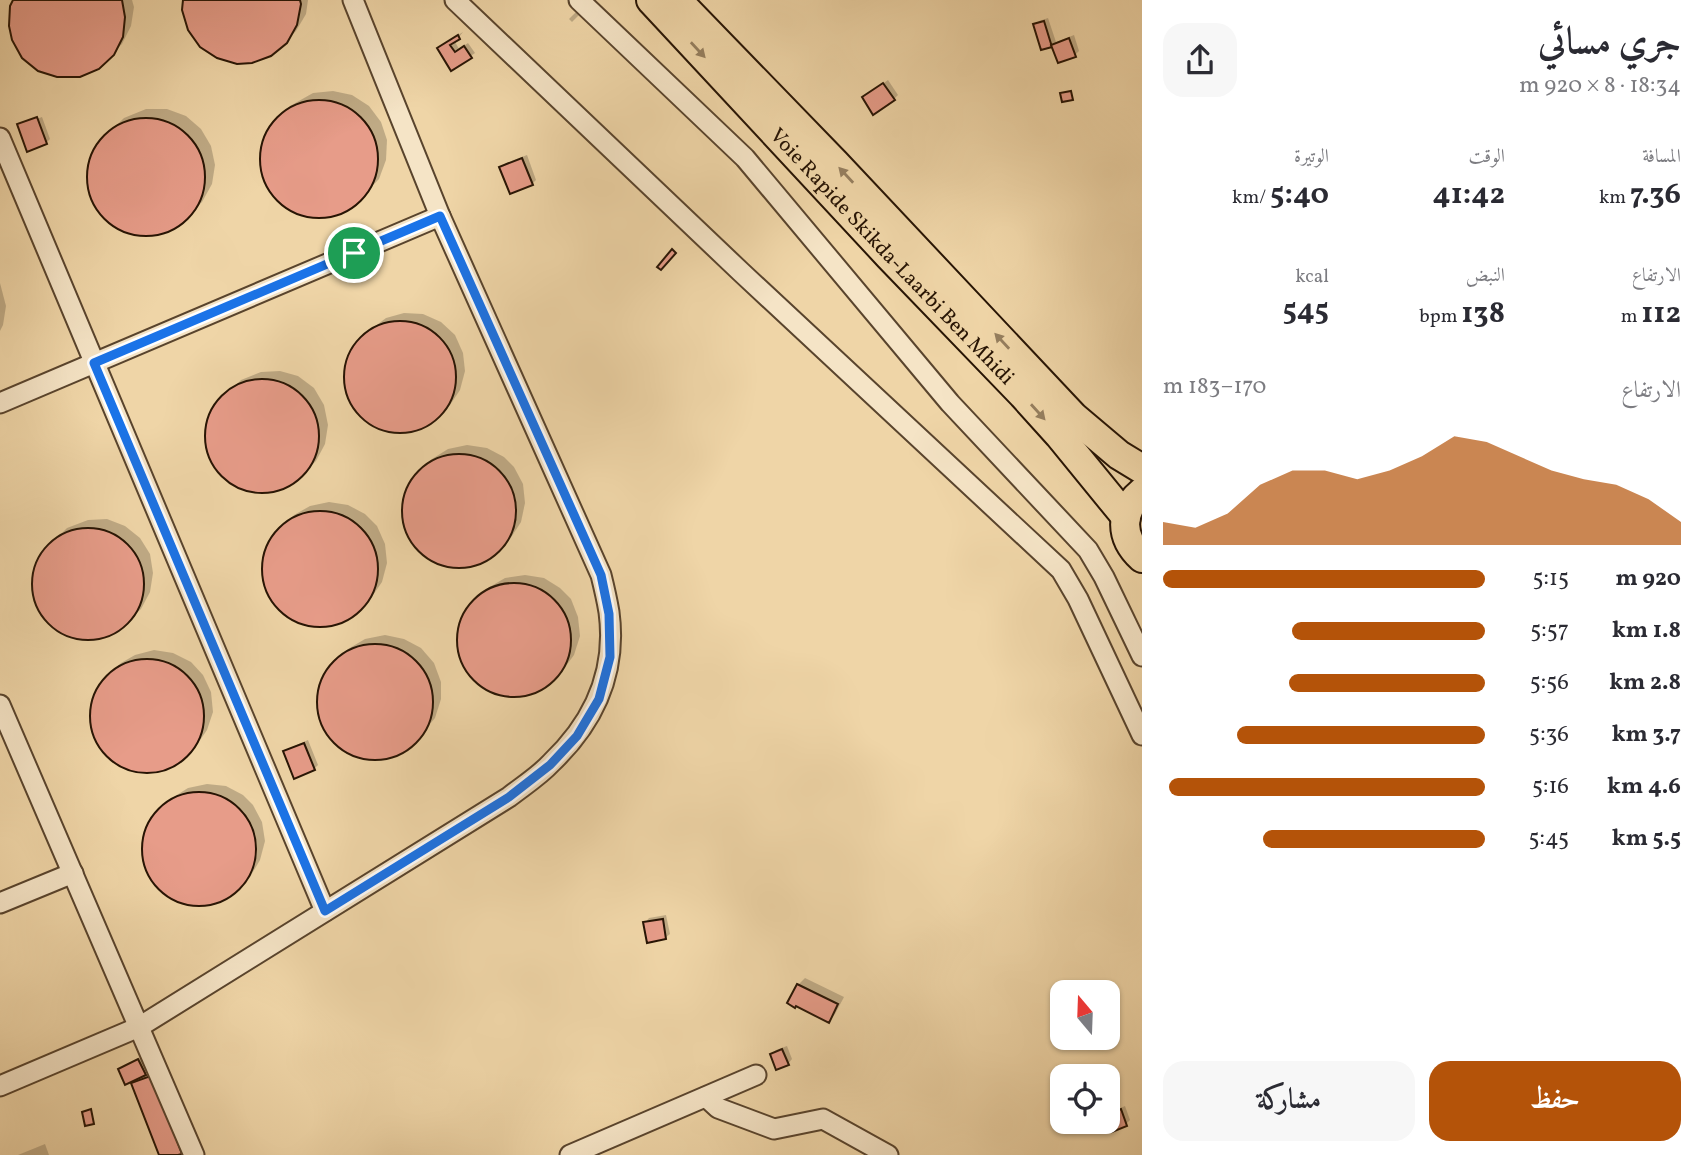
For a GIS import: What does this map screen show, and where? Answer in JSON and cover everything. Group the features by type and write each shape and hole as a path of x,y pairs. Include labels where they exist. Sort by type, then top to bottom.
{"highway":[{"name":"Voie Rapide Skikda-Laarbi Ben Mhidi","path":"651,0 889,256 1023,395 1126,517"},
{"name":"Voie Rapide Skikda-Laarbi Ben Mhidi","path":"677,0 1074,416 1119,455 1142,470"},
{"path":"1142,492 1133,500 1126,517 1126,536 1142,558"}],"lane":[{"path":"0,1086 139,1027 509,797 550,765 577,736 599,699 610,657 609,614 601,575 440,216 353,0"},
{"path":"455,0 731,263 1061,570 1142,735"},
{"path":"579,0 745,159 950,402 1088,550 1142,656"},
{"path":"0,138 325,911"},
{"path":"0,403 440,216"},
{"path":"0,705 194,1155"},
{"path":"0,903 72,873"},
{"path":"570,1155 756,1075"},
{"path":"706,1097 718,1108 774,1129 823,1119 888,1155"}],"building":[{"path":"13,0 122,0 125,17 123,37 114,55 99,69 80,77 57,77 38,71 22,58 12,40 9,26"},
{"path":"183,0 300,0 301,4 297,25 287,43 271,56 252,63 237,64 217,58 200,47 188,30 182,10"},
{"path":"1044,21 1052,47 1041,50 1033,24"},
{"path":"458,35 460,39 450,45 455,52 464,46 472,58 451,71 437,48"},
{"path":"1069,38 1076,57 1058,63 1051,45"},
{"path":"883,83 895,100 873,115 862,97"},
{"path":"1071,91 1073,100 1062,102 1060,93"},
{"path":"319,100 342,105 361,117 373,136 378,159 373,182 361,201 342,213 319,218 296,213 277,201 265,182 260,159 265,136 277,117 296,105"},
{"path":"37,117 47,144 27,152 17,124"},
{"path":"146,118 169,122 188,135 201,154 205,177 201,200 188,219 169,232 146,236 123,232 104,219 91,200 87,177 91,154 104,135 123,122"},
{"path":"522,158 533,185 510,194 499,167"},
{"path":"672,249 676,253 661,270 657,267"},
{"path":"400,321 421,326 439,338 451,356 456,377 451,398 439,416 421,428 400,433 379,428 361,416 349,398 344,377 349,356 361,338 379,326"},
{"path":"262,379 284,383 302,396 315,414 319,436 315,458 302,476 284,489 262,493 240,489 222,476 209,458 205,436 209,414 222,396 240,383"},
{"path":"459,454 481,458 491,463 507,479 512,489 516,511 512,533 507,543 491,559 481,564 459,568 437,564 427,559 411,543 406,533 402,511 406,489 411,479 427,463 437,458"},
{"path":"320,511 342,516 361,528 373,547 378,569 373,591 361,610 342,622 320,627 298,622 279,610 267,591 262,569 267,547 279,528 298,516"},
{"path":"88,528 110,532 128,544 140,562 144,584 140,606 128,624 110,636 88,640 66,636 48,624 36,606 32,584 36,562 48,544 66,532"},
{"path":"514,583 536,588 554,600 566,618 571,640 566,662 554,680 536,692 514,697 492,692 474,680 462,662 457,640 462,618 474,600 492,588"},
{"path":"375,644 397,649 416,661 428,680 433,702 428,724 416,743 397,755 375,760 353,755 334,743 322,724 317,702 322,680 334,661 353,649"},
{"path":"147,659 169,663 179,668 195,684 200,694 204,716 200,738 195,748 179,764 169,769 147,773 125,769 115,764 99,748 94,738 90,716 94,694 99,684 115,668 125,663"},
{"path":"304,743 315,770 294,779 283,751"},
{"path":"199,792 221,797 239,809 251,827 256,849 251,871 239,889 221,901 199,906 177,901 159,889 147,871 142,849 147,827 159,809 177,797"},
{"path":"663,919 666,939 647,943 643,922"},
{"path":"797,984 838,1004 829,1023 787,1003"},
{"path":"782,1049 789,1065 776,1070 770,1054"},
{"path":"138,1059 146,1075 125,1085 118,1069"},
{"path":"156,1074 159,1093 182,1154 159,1155 131,1083"},
{"path":"91,1109 94,1124 85,1126 82,1112"},
{"path":"1120,1109 1127,1126 1120,1129"}],"route":[{"path":"440,216 601,575 609,614 610,657 599,699 577,736 550,765 509,797 325,911 94,363 354,253 440,216"}]}
